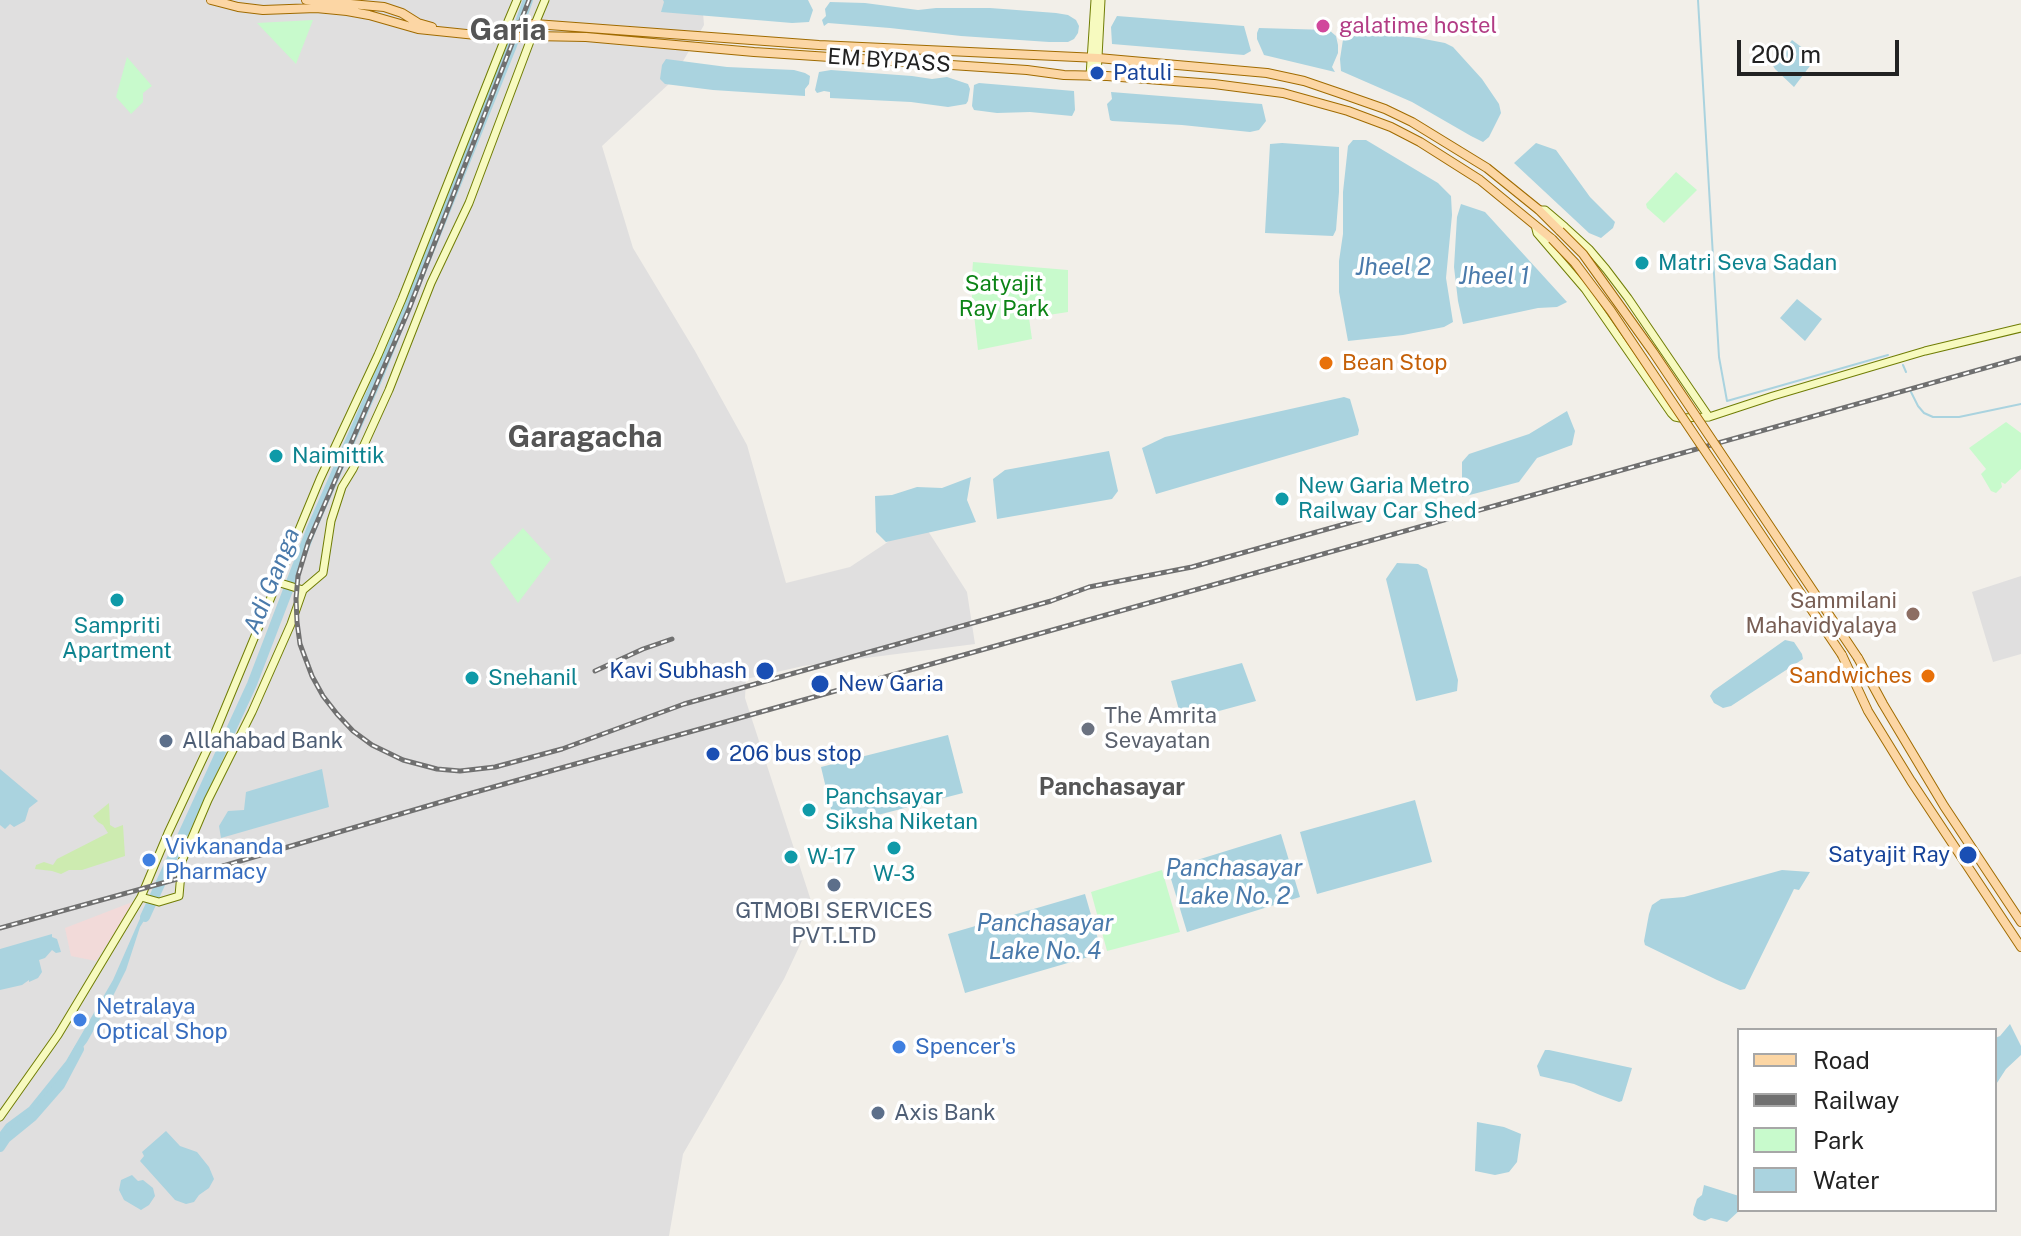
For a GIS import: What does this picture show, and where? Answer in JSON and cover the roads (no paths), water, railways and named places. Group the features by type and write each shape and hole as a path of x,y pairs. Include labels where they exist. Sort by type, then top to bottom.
{"main road":[{"name":"EM BYPASS","path":"211,0 263,10 326,6 418,29 508,38 586,37 754,52 1214,84 1297,96 1348,111 1391,127 1435,150 1480,180 1552,239 1575,263 1611,311 1842,655 1868,711 2021,947"},
{"path":"306,0 326,6 384,7 418,23 445,29 476,30 533,24 819,45 1095,58 1267,73 1345,95 1397,115 1436,135 1487,168 1539,210 1583,254 1653,352 1858,658 1944,806 2021,922"}],"street":[{"path":"0,1117 58,1035 141,897 214,735 333,450 398,309 508,38 517,0"},
{"path":"533,24 545,0"},
{"path":"1094,76 1098,0"},
{"path":"141,897 159,902 179,896 182,861 208,800 233,753 303,590 323,573 331,521 342,487 385,400 431,283 469,203 529,36"},
{"path":"1539,210 1545,210 1606,269 1709,417"},
{"path":"1534,223 1537,233 1585,289 1675,417 1709,417 1900,358 2021,328"},
{"path":"277,582 303,590"}],"water":[{"path":"663,0 808,0 813,10 809,22 792,23 661,12"},
{"path":"830,2 918,10 990,8 1056,13 1068,15 1079,26 1074,39 1049,42 828,23 824,26 822,20"},
{"path":"1117,16 1244,26 1251,51 1244,55 1112,44 1111,27"},
{"path":"1259,28 1329,30 1336,36 1338,45 1332,67 1335,72 1264,55 1257,39"},
{"path":"1344,33 1419,38 1453,47 1482,79 1499,104 1501,113 1489,137 1483,142 1412,102 1341,71"},
{"path":"1792,40 1816,58 1794,87 1772,64"},
{"path":"666,59 727,67 794,70 810,76 809,84 805,96 665,84 660,79"},
{"path":"831,70 932,79 947,77 968,84 968,101 948,107 830,98 830,92 817,93 815,90 819,72"},
{"path":"974,85 1074,91 1075,110 1072,116 974,110"},
{"path":"1111,92 1262,104 1266,121 1259,130 1250,132 1112,121 1107,104 1112,99"},
{"name":"Jheel 2","path":"1353,140 1366,140 1438,183 1451,196 1446,278 1453,322 1444,327 1348,341 1339,292 1339,261 1348,146"},
{"path":"1536,143 1556,150 1590,197 1615,222 1613,228 1601,238 1589,233 1514,163"},
{"path":"1270,144 1339,147 1339,192 1333,236 1265,233"},
{"name":"Jheel 1","path":"1461,204 1485,212 1567,302 1557,307 1463,324 1454,267 1457,217"},
{"path":"1797,299 1822,319 1805,341 1780,318"},
{"path":"1344,397 1350,399 1358,435 1156,494 1142,448 1165,437"},
{"path":"1567,411 1575,431 1572,445 1537,458 1519,482 1462,497 1462,462 1469,454 1529,434"},
{"path":"1109,451 1118,491 1112,499 997,519 993,479 1005,470"},
{"path":"971,477 967,500 976,522 886,542 876,532 875,496 892,495 917,487 942,488"},
{"path":"1397,563 1418,564 1427,569 1458,680 1457,691 1416,701 1386,579"},
{"path":"1785,640 1794,642 1803,659 1731,706 1723,708 1714,703 1710,696 1713,691"},
{"path":"1242,663 1256,701 1182,721 1171,681"},
{"path":"948,735 963,793 835,826 821,767"},
{"path":"0,769 38,801 29,808 25,821 14,827 10,824 5,829 0,825"},
{"path":"322,769 329,807 221,838 219,826 228,811 244,810 246,792"},
{"path":"1415,800 1432,862 1317,894 1300,832"},
{"name":"Panchasayar Lake No. 2","path":"1281,834 1300,897 1187,932 1168,869"},
{"path":"1782,870 1810,872 1799,890 1794,889 1745,989 1740,990 1717,980 1645,945 1652,905 1661,899 1684,897"},
{"name":"Panchasayar Lake No. 4","path":"1085,894 1102,953 965,993 948,934"},
{"path":"154,905 140,927 126,970 87,1042 54,1090 0,1146 0,1132 6,1124 29,1107 66,1061 113,980 145,907"},
{"path":"52,934 61,952 52,950 39,960 42,972 38,978 0,990 0,949"},
{"path":"2010,1024 2021,1046 2021,1055 1997,1083 1997,1037"},
{"path":"1545,1050 1632,1068 1622,1101 1540,1076 1537,1066"},
{"path":"1477,1122 1521,1134 1517,1162 1509,1172 1495,1175 1475,1171"},
{"path":"166,1131 180,1146 197,1152 214,1179 194,1202 186,1204 175,1200 140,1161 144,1156 142,1152"},
{"path":"132,1175 153,1188 155,1196 141,1210 124,1200 119,1190 121,1180"},
{"path":"1704,1185 1737,1195 1738,1212 1727,1222 1698,1219 1693,1215 1694,1208"}],"waterway":[{"name":"Adi Ganga","path":"145,917 252,684 311,530 380,373 528,0"},
{"path":"1698,0 1719,357 1727,401 1888,355"},
{"path":"1903,365 1906,372"},
{"path":"1911,392 1924,413 1933,417 1959,417 2021,404"},
{"name":"Adi Ganga","path":"0,1147 60,1085 79,1049"}],"railway":[{"path":"529,0 409,309 308,543 298,576 296,599 300,644 312,676 337,714 372,745 403,760 437,769 460,771 495,767 562,749 684,704 1051,601 1089,587 1192,567 1363,519"},
{"path":"0,928 2021,358"},
{"path":"595,671 672,639"}],"place":[{"name":"galatime hostel","path":"1323,26"},
{"name":"Patuli","path":"1097,73"},
{"name":"Matri Seva Sadan","path":"1642,263"},
{"name":"Bean Stop","path":"1326,363"},
{"name":"Naimittik","path":"276,456"},
{"name":"New Garia Metro Railway Car Shed","path":"1282,499"},
{"name":"Sampriti Apartment","path":"117,600"},
{"name":"Sammilani Mahavidyalaya","path":"1913,614"},
{"name":"Kavi Subhash","path":"765,671"},
{"name":"Sandwiches","path":"1928,676"},
{"name":"Snehanil","path":"472,678"},
{"name":"New Garia","path":"820,684"},
{"name":"The Amrita Sevayatan","path":"1088,729"},
{"name":"Allahabad Bank","path":"166,741"},
{"name":"206 bus stop","path":"713,754"},
{"name":"Panchsayar Siksha Niketan","path":"809,810"},
{"name":"W-3","path":"894,848"},
{"name":"Satyajit Ray","path":"1968,855"},
{"name":"W-17","path":"791,857"},
{"name":"Vivkananda Pharmacy","path":"149,860"},
{"name":"GTMOBI SERVICES PVT.LTD","path":"834,885"},
{"name":"Netralaya Optical Shop","path":"80,1020"},
{"name":"Spencer's","path":"899,1047"},
{"name":"Axis Bank","path":"878,1113"}],"district":[{"name":"Garia","path":"508,31"},
{"name":"Garagacha","path":"585,438"},
{"name":"Panchasayar","path":"1112,788"}],"park label":[{"name":"Satyajit Ray Park","path":"1004,296"}]}
